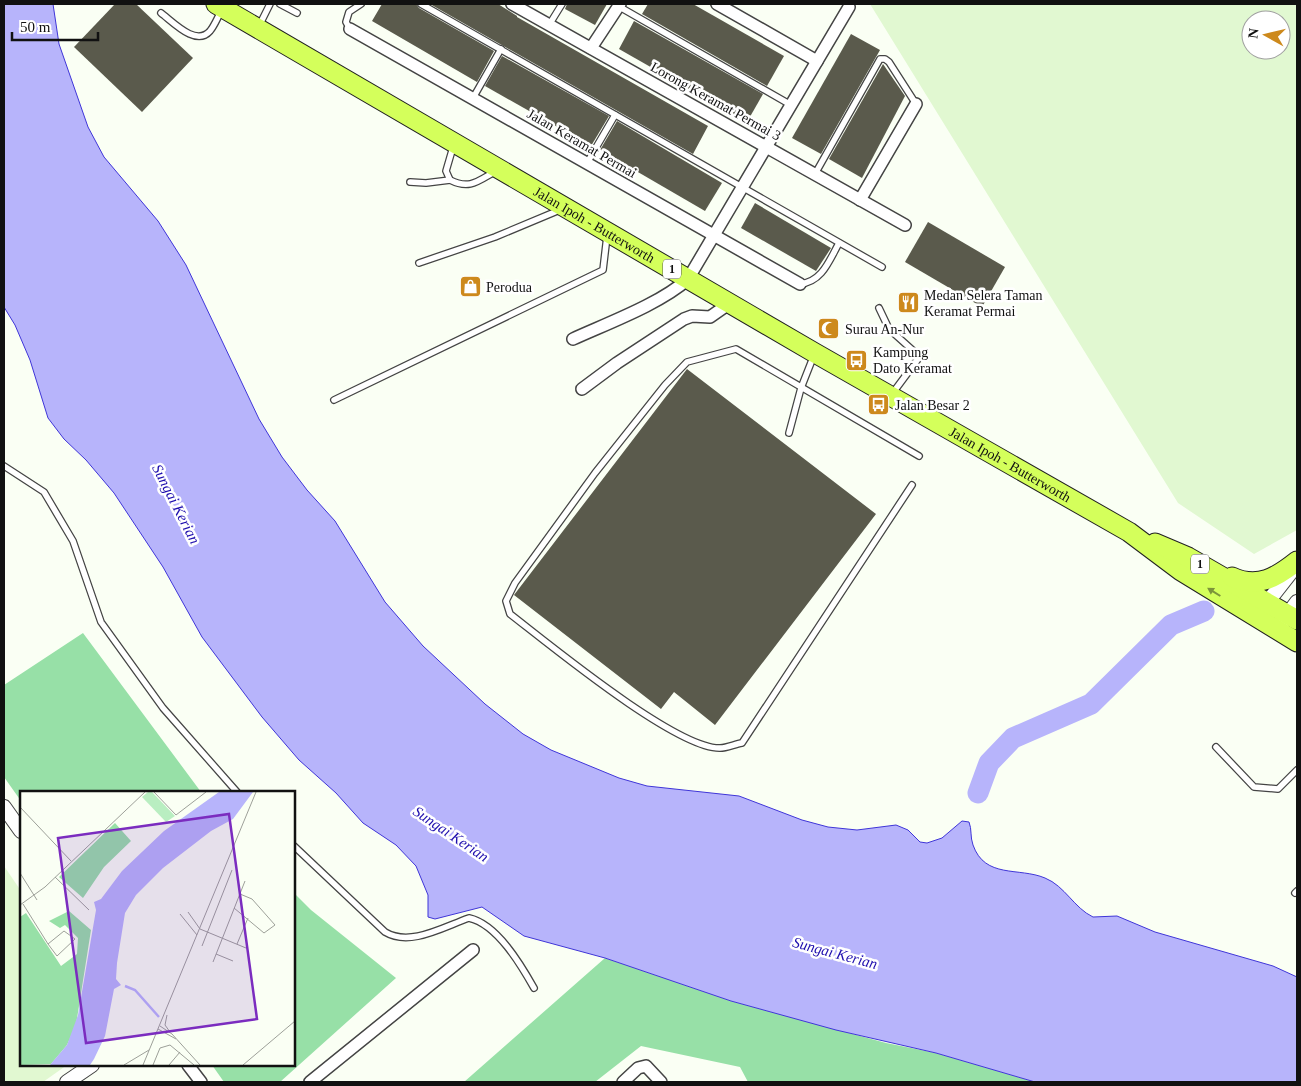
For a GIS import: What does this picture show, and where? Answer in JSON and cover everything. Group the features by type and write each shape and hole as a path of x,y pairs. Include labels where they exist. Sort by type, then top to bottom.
{"highway":[{"name":"Jalan Ipoh - Butterworth","path":"219,6 730,304 1129,532 1181,571 1261,610 1294,612"},
{"name":"Jalan Ipoh - Butterworth","path":"1129,532 1188,556 1261,610 1277,630 1297,642"},
{"path":"1188,556 1237,579 1248,582 1272,579 1297,563"}],"street":[{"name":"Lorong Keramat Permai 3","path":"512,4 905,225"},
{"path":"717,4 817,61"},
{"path":"591,48 619,5"},
{"path":"573,339 651,302 680,286 688,279 849,7"},
{"name":"Jalan Keramat Permai","path":"350,29 800,284"},
{"path":"860,200 916,104"},
{"path":"582,389 617,363 684,319 692,316 710,317 730,304"},
{"path":"1261,610 1297,563"},
{"path":"1277,630 1294,612"},
{"path":"4,807 20,831"},
{"path":"310,1082 473,950"},
{"path":"67,1082 91,1066"},
{"path":"189,1066 201,1082"},
{"path":"623,1082 638,1068 646,1066 661,1082"}],"lane":[{"path":"258,28 270,4"},
{"path":"280,4 297,13"},
{"path":"350,29 346,22 349,12 361,4"},
{"path":"421,4 882,267"},
{"path":"549,25 562,4"},
{"path":"619,5 791,105"},
{"path":"161,13 190,35 202,36 209,32 219,6"},
{"path":"472,98 501,49"},
{"path":"815,174 880,59 890,62 916,104"},
{"path":"587,163 615,115"},
{"path":"450,180 446,171 455,142"},
{"path":"410,182 426,184 450,180 460,185 471,185 500,169"},
{"path":"419,263 495,237 566,208"},
{"path":"334,400 603,270 608,232"},
{"path":"800,284 809,283 819,278 839,243"},
{"path":"879,308 889,329 918,355 918,358 891,396"},
{"path":"912,485 877,541 742,743 719,748 689,740 658,723 510,614 506,601 515,583 535,554 595,473 665,385 687,362 736,349 919,456"},
{"path":"789,433 801,388 815,353"},
{"path":"4,466 44,492 73,541 101,622 163,708 235,791"},
{"path":"1216,747 1254,787 1278,789 1297,770"},
{"path":"295,847 385,932 394,938 409,939 469,918 475,919 498,938 520,962 534,988"}],"green space":[{"path":"870,4 1297,4 1297,530 1254,554 1178,503"},
{"path":"83,633 200,791 20,791 20,800 4,777 4,685"},
{"path":"4,866 20,890 20,1066 66,1066 43,1082 4,1082"},
{"path":"295,894 311,910 396,978 280,1082 224,1082 213,1066 295,1066"},
{"path":"605,958 731,1001 886,1043 936,1053 1035,1082 748,1082 740,1067 641,1046 595,1082 464,1082"}],"water":[{"name":"Sungai Kerian","path":"4,4 53,4 59,44 88,127 104,157 158,221 186,265 259,419 282,457 307,490 335,521 385,602 423,646 485,704 523,734 551,750 619,778 647,786 739,796 802,820 828,827 857,830 896,825 908,830 920,842 927,843 942,838 962,821 969,822 973,845 978,856 986,863 1004,870 1045,878 1058,886 1080,908 1093,917 1117,916 1155,932 1273,966 1297,977 1297,1082 1035,1082 936,1053 836,1030 731,1001 605,958 524,936 482,907 435,919 428,917 428,895 416,866 396,845 363,823 336,793 299,760 262,717 202,637 163,567 114,493 86,460 64,439 48,418 30,360 15,325 4,307"}],"building":[{"path":"115,4 136,4 193,58 142,112 74,47"},
{"path":"382,4 416,4 419,8 494,51 477,82 372,21"},
{"path":"430,4 498,4 517,17 708,126 693,154"},
{"path":"567,4 607,4 595,25 565,9"},
{"path":"648,4 693,4 784,56 767,86 642,14"},
{"path":"634,21 763,94 747,122 619,49"},
{"path":"851,34 880,50 821,154 792,138"},
{"path":"502,56 609,116 591,146 485,86"},
{"path":"883,64 905,96 862,178 829,159"},
{"path":"617,121 722,183 705,211 600,150"},
{"path":"755,203 831,248 816,271 741,228"},
{"path":"928,222 1005,267 982,307 905,262"},
{"path":"687,369 876,514 715,725 674,692 661,709 514,595"}],"waterway":[{"path":"978,793 989,763 1013,738 1091,704 1171,625 1204,611"}],"place":[{"name":"Perodua","path":"470,287"},
{"name":"Medan Selera Taman Keramat Permai","path":"908,303"},
{"name":"Surau An-Nur","path":"829,329"},
{"name":"Kampung Dato Keramat","path":"857,360"},
{"name":"Jalan Besar 2","path":"879,405"}]}
